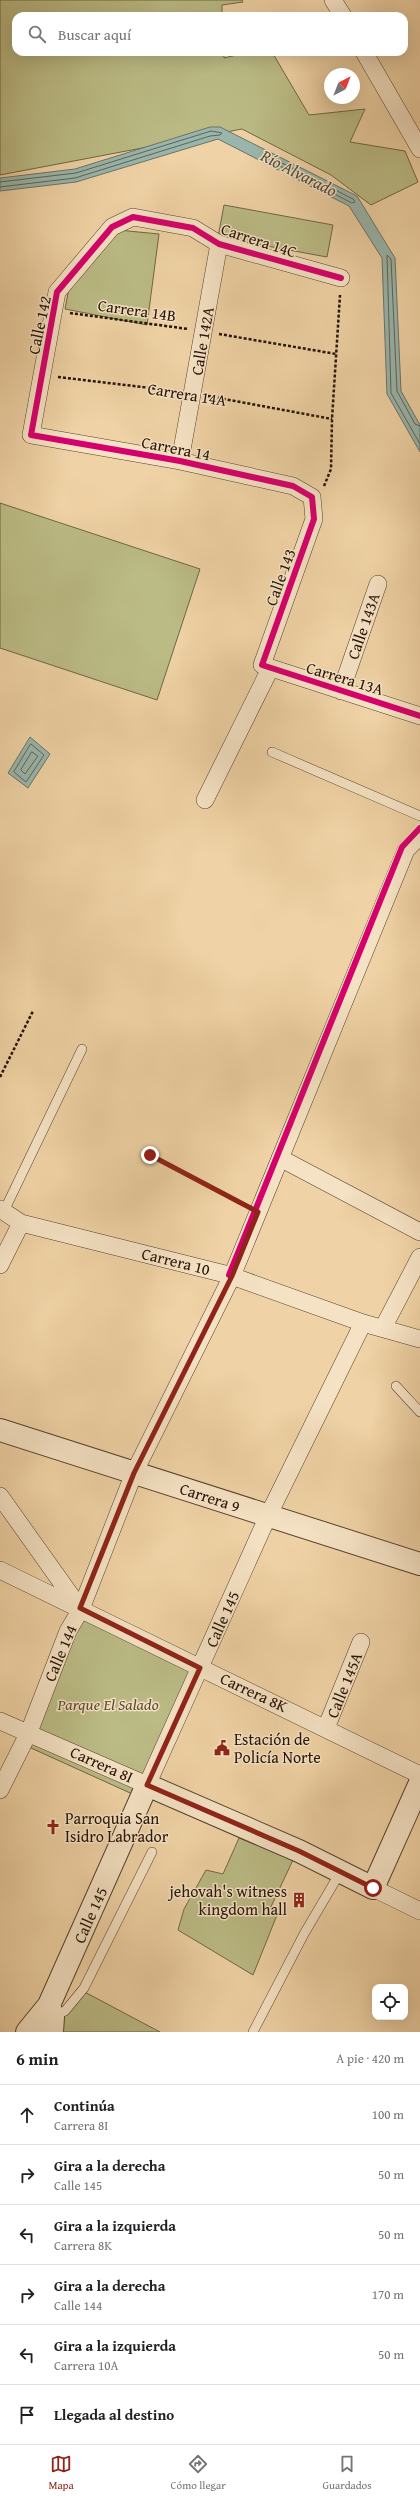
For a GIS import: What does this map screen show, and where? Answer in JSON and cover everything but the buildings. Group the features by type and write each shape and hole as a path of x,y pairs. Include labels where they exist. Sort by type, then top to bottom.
{"street":[{"path":"333,0 340,12"},
{"path":"366,56 420,148"},
{"name":"Carrera 14C","path":"123,220 132,217 193,228 219,244 341,278"},
{"name":"Calle 142","path":"31,435 57,292 112,227 123,220"},
{"name":"Calle 142A","path":"180,461 219,244"},
{"name":"Carrera 14","path":"31,435 180,461 293,486 312,497"},
{"name":"Calle 143","path":"205,800 266,667 314,519 312,497"},
{"name":"Calle 143A","path":"341,691 378,584"},
{"name":"Carrera 13A","path":"266,667 420,716"},
{"name":"Calle 144","path":"0,1790 29,1732 68,1630 80,1608 134,1473 232,1276 280,1158 420,836"},
{"path":"280,1158 420,1232"},
{"name":"Carrera 10","path":"2,1210 20,1223 232,1276 363,1323 420,1339"},
{"path":"0,1265 20,1223"},
{"path":"383,1328 420,1257"},
{"name":"Calle 145","path":"27,2032 49,2017 147,1785 268,1516 363,1323"},
{"name":"Carrera 9","path":"0,1430 420,1564"},
{"path":"0,1496 80,1608"},
{"name":"Carrera 8K","path":"0,1570 420,1775"},
{"name":"Calle 145A","path":"326,1728 361,1642"},
{"name":"Carrera 8I","path":"0,1721 29,1732 341,1871 420,1911"},
{"path":"373,1888 420,1783"}],"lane":[{"path":"272,752 420,816"},
{"path":"2,1210 82,1049"},
{"path":"396,1386 420,1412"},
{"path":"49,2017 68,2007 84,1988 152,1852"},
{"path":"253,2032 304,1934 341,1871"}],"path":[{"path":"312,497 323,488 331,469 332,419 341,278"},
{"path":"0,1077 33,1012"},
{"path":"150,1155 258,1212"}],"green space":[{"path":"0,0 242,0 243,2 222,5 222,12 12,12 12,56 224,56 224,58 232,56 274,56 309,115 365,109 350,142 405,151 418,182 371,205 331,175 242,129 0,175"},
{"path":"224,205 333,225 327,257 218,237"},
{"path":"118,230 159,234 147,325 65,309 70,282"},
{"path":"0,503 200,569 157,700 0,648"},
{"name":"Parque El Salado","path":"74,1611 195,1671 139,1797 20,1743"},
{"path":"239,1838 293,1860 269,1911 277,1915 253,1975 178,1930 184,1909 206,1870 223,1874"},
{"path":"79,1989 160,2032 49,2032"}],"water":[{"name":"Río Alvarado","path":"210,127 220,127 357,196 395,258 401,391 420,425 420,452 387,394 382,258 349,206 218,139 76,182 0,191 0,178 75,169"},
{"path":"30,737 50,754 28,788 8,773"}],"cycle path":[{"path":"341,278 219,244 193,228 133,217 112,227 57,292 31,435 180,461 293,486 312,497 314,519 262,665 420,716"},
{"path":"229,1275 402,847 420,828"}],"place":[{"name":"Estación de Policía Norte","path":"222,1748"},
{"name":"Parroquia San Isidro Labrador","path":"53,1827"},
{"name":"jehovah's witness kingdom hall","path":"299,1900"}],"route":[{"path":"150,1155 258,1212 232,1276 134,1473 80,1608 200,1668 147,1785 299,1851 373,1888"}]}
